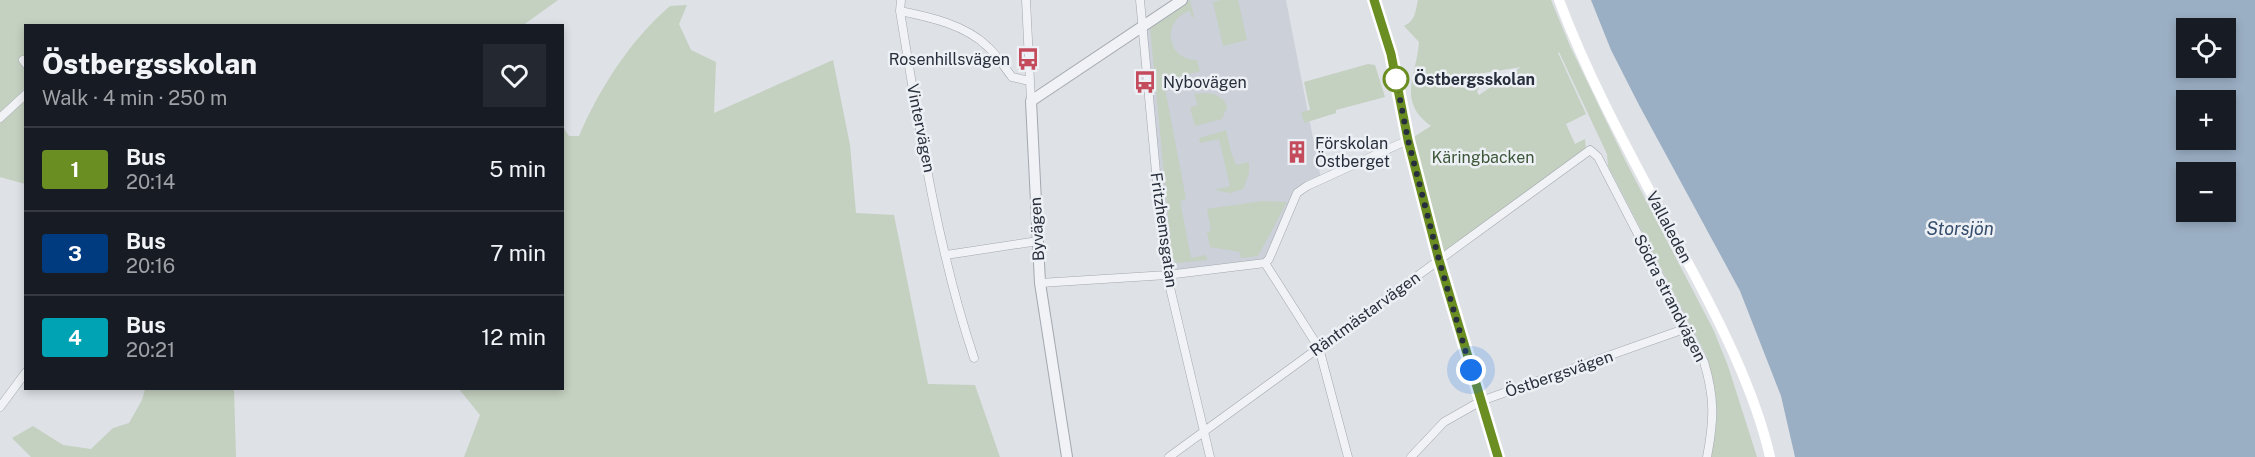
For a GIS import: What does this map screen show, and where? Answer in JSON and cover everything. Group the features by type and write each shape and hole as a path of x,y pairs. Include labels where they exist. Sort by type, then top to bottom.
{"main road":[{"name":"Vallaleden","path":"1559,0 1575,42 1623,141 1718,318 1765,435 1770,457"}],"street":[{"name":"Vintervägen","path":"901,0 900,11 913,87 955,300 974,358"},
{"name":"Byvägen","path":"1026,0 1040,283 1067,457"},
{"name":"Fritzhemsgatan","path":"1140,0 1160,225 1167,274 1210,457"},
{"path":"1031,101 1182,0"},
{"path":"1374,0 1391,54 1408,140 1439,260 1498,457"},
{"path":"900,11 931,17 980,39 990,48 1012,77 1029,81"},
{"path":"0,118 24,96"},
{"path":"1040,283 1167,274 1265,263 1269,259 1297,193 1307,186 1408,140"},
{"name":"Räntmästarvägen","path":"1169,457 1590,150"},
{"name":"Södra strandvägen","path":"1590,150 1598,157 1704,362 1712,387 1713,419 1705,456"},
{"path":"946,255 1038,241"},
{"path":"1265,263 1319,348 1348,457"},
{"name":"Östbergsvägen","path":"1411,457 1444,422 1481,401 1687,328"},
{"path":"0,407 24,375"}],"shaded area":[{"path":"1182,0 1286,0 1321,179 1297,193 1269,259 1167,275 1143,27"}],"green space":[{"path":"0,0 558,0 525,24 24,24 24,184 0,177"},
{"path":"1190,0 1194,17 1190,11 1174,22 1171,39 1179,54 1197,60 1200,71 1175,78 1175,75 1163,78 1186,199 1180,201 1191,258 1206,255 1207,260 1176,263 1172,258 1150,27"},
{"path":"1238,0 1247,40 1223,46 1213,2"},
{"name":"Käringbacken","path":"1418,0 1551,0 1570,46 1626,162 1714,331 1728,366 1757,457 1711,457 1717,417 1713,383 1706,355 1608,166 1607,154 1559,52 1586,114 1566,124 1575,144 1585,139 1586,150 1442,255 1412,138 1431,126 1420,117 1411,97 1419,42 1404,26 1413,18","holes":["1521,67 1479,95 1477,92 1478,74"]},
{"path":"687,5 679,24 691,50 716,62 714,113 833,60 850,145 856,213 894,215 928,384 975,385 1000,457 464,457 480,415 460,390 564,390 564,128 569,136 579,136 596,100 617,66 642,34 670,6"},
{"path":"1368,64 1375,65 1385,97 1336,110 1336,113 1304,123 1301,112 1310,110 1304,82"},
{"path":"1194,94 1214,94 1224,100 1227,107 1222,119 1195,126 1190,108 1198,105"},
{"path":"1226,130 1236,165 1249,162 1249,173 1243,189 1230,193 1215,190 1230,186 1219,139 1200,143 1199,138"},
{"path":"1262,201 1287,202 1258,256 1241,258 1240,252 1210,247 1207,232 1211,231 1207,209"},
{"path":"145,390 234,390 236,457 31,457 12,438 33,426 63,445 91,449 113,428 129,423 142,400"}],"water":[{"name":"Storsjön","path":"1591,0 2255,0 2255,457 1795,457 1781,396 1740,291 1611,50"}],"bus line":[{"name":"1","path":"1374,0 1391,54 1408,140 1439,260 1498,457"}],"place":[{"name":"Rosenhillsvägen","path":"1028,59"},
{"name":"Östbergsskolan","path":"1396,79"},
{"name":"Nybovägen","path":"1145,82"},
{"name":"Förskolan Östberget","path":"1297,152"}],"route":[{"path":"1396,79 1408,140 1439,260 1471,370"}]}
